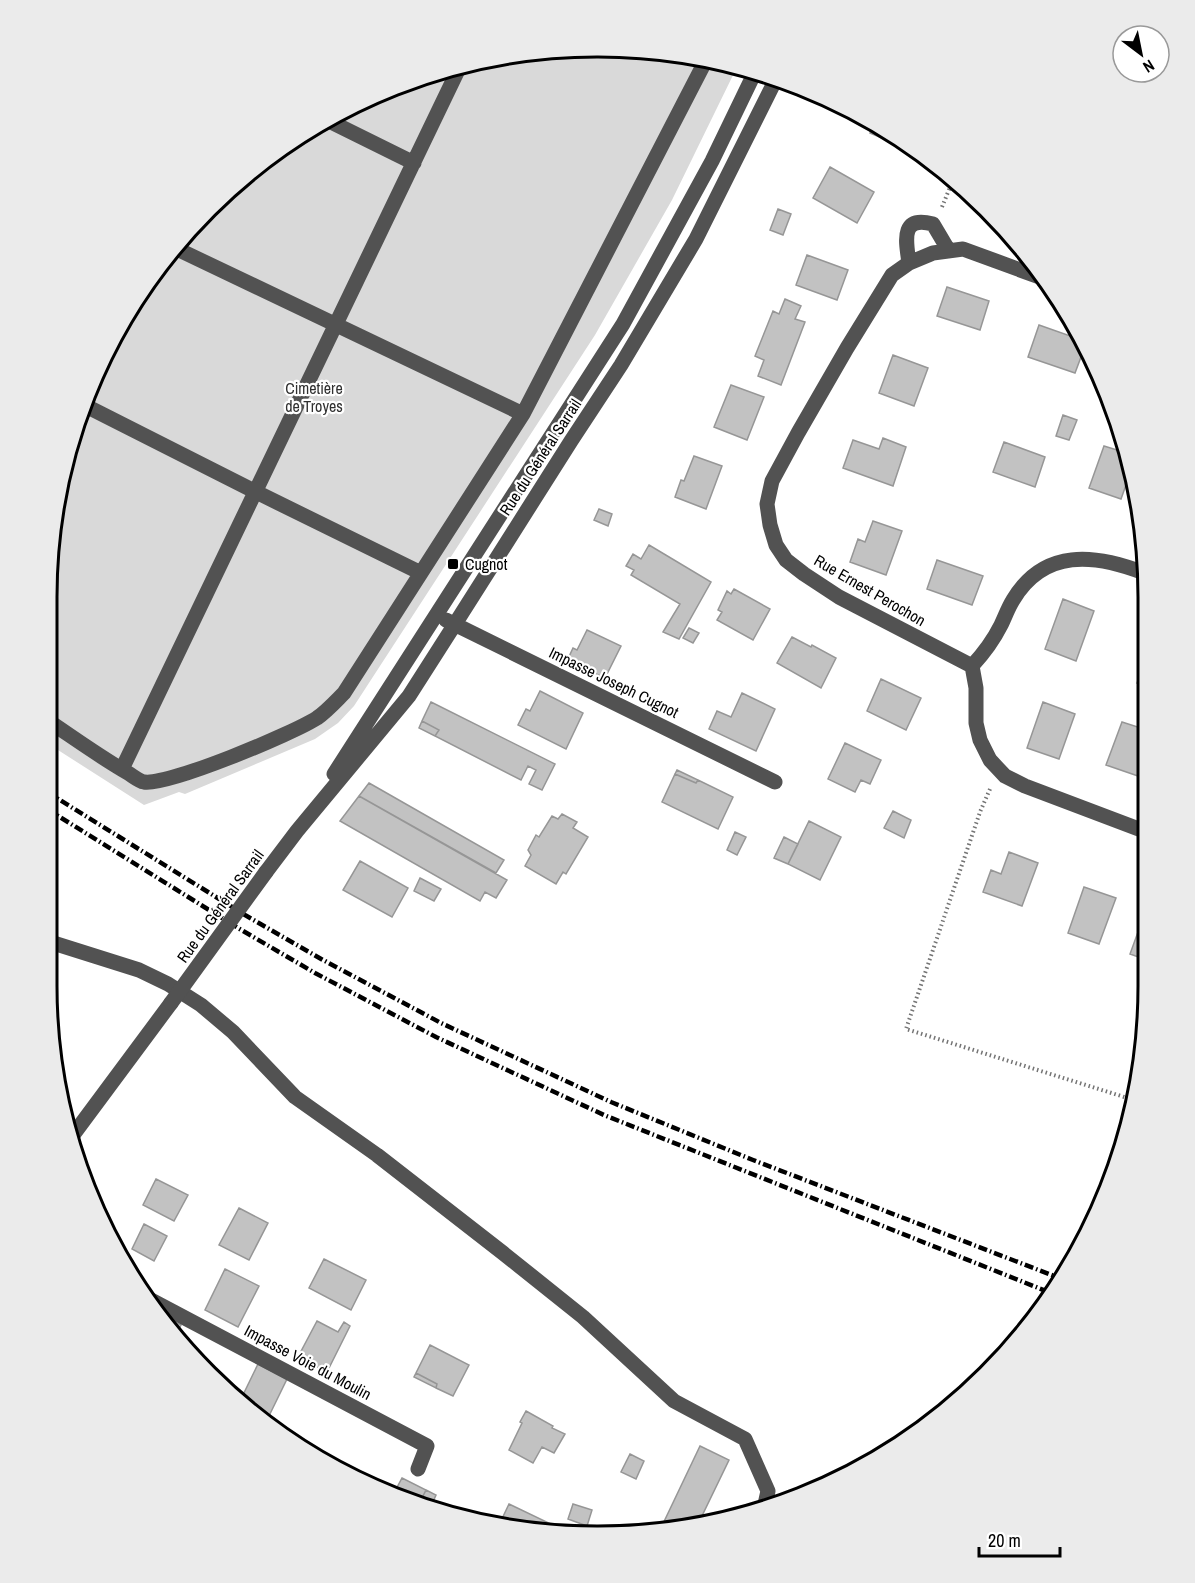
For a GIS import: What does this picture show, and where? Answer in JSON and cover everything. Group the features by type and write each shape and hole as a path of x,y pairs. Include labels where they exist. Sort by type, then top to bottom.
{"street":[{"path":"57,727 143,782 161,781 238,754 293,731 317,718 331,707 344,693 524,414 702,67"},
{"path":"122,770 455,76"},
{"name":"Rue du Général Sarrail","path":"77,1130 297,831 623,324 712,161 751,79"},
{"name":"Rue du Général Sarrail","path":"297,831 409,696 621,365 696,239 772,86"},
{"path":"336,124 414,163"},
{"path":"909,263 905,236 912,224 922,221 933,224 949,251"},
{"name":"Rue Ernest Perochon","path":"972,666 839,597 786,560 776,545 767,504 772,481 798,433 892,275 909,263 933,253 963,249 1030,274"},
{"path":"183,251 524,414"},
{"path":"92,409 421,573"},
{"path":"1137,571 1118,564 1074,558 1051,564 1030,578 1013,599 987,650 972,666 976,688 976,723 980,740 990,760 1005,776 1025,786 1138,829"},
{"name":"Impasse Joseph Cugnot","path":"436,615 775,782"},
{"path":"57,944 139,970 168,984 201,1005 233,1032 295,1097 377,1155 521,1267 583,1317 674,1401 745,1439 768,1491 766,1499"},
{"name":"Impasse Voie du Moulin","path":"163,1306 427,1446 418,1469"}],"path":[{"path":"941,208 950,188"},
{"path":"999,769 980,812 906,1029 1126,1098"}],"green space":[{"name":"Cimetière de Troyes","path":"562,58 633,58 703,67 733,74 672,200 595,335 354,706 338,723 315,739 185,794 179,792 144,805 57,749 58,562 67,492 75,458 98,391 129,327 169,268 215,215 241,191 297,148 358,113 424,86 492,67"}],"building":[{"path":"830,167 874,192 857,223 813,198"},
{"path":"778,209 791,214 783,235 770,230"},
{"path":"807,255 848,270 837,300 796,285"},
{"path":"947,287 989,301 980,330 937,316"},
{"path":"785,299 801,306 795,319 805,322 781,385 758,376 764,360 755,356 773,311 779,314"},
{"path":"1039,325 1071,336 1081,356 1075,373 1028,357"},
{"path":"893,355 928,368 914,406 879,393"},
{"path":"731,385 764,397 747,440 714,427"},
{"path":"1063,415 1077,420 1069,440 1056,436"},
{"path":"883,438 906,447 893,486 843,468 853,440 879,449"},
{"path":"1004,442 1045,457 1035,487 993,472"},
{"path":"1104,446 1117,450 1126,484 1121,499 1089,488"},
{"path":"694,456 722,466 706,509 675,497"},
{"path":"599,509 612,514 608,526 594,520"},
{"path":"873,521 902,531 886,575 850,562 858,539 865,542"},
{"path":"649,545 711,582 679,639 663,632 680,604 631,575 634,570 626,566 633,554 641,559"},
{"path":"937,560 983,576 972,605 927,589"},
{"path":"734,589 770,609 753,640 717,620 722,612 718,610 727,591 731,594"},
{"path":"1063,599 1094,611 1076,661 1045,649"},
{"path":"689,628 699,633 693,643 683,638"},
{"path":"587,630 621,646 605,678 567,661 573,648 577,650"},
{"path":"792,637 836,658 821,688 777,663"},
{"path":"881,679 921,698 906,730 867,711"},
{"path":"540,691 583,713 566,749 518,725 526,709 530,711"},
{"path":"742,693 775,709 756,751 709,729 717,711 731,717"},
{"path":"431,702 555,764 542,790 529,784 536,770 528,766 521,780 435,736 439,730 422,721"},
{"path":"1043,702 1075,714 1059,759 1027,748"},
{"path":"422,721 439,730 435,736 419,728"},
{"path":"1122,722 1138,727 1138,776 1106,765"},
{"path":"845,743 881,760 870,784 861,780 855,792 828,779"},
{"path":"677,770 698,780 696,783 675,774"},
{"path":"675,774 696,783 698,780 733,797 718,829 662,802"},
{"path":"369,783 504,860 496,873 359,796"},
{"path":"359,796 507,880 496,898 485,892 480,901 340,821"},
{"path":"893,811 911,820 904,838 884,828"},
{"path":"562,814 577,822 573,828 588,837 566,874 563,872 556,884 525,866 531,855 528,850 536,835 539,837 552,816 558,819"},
{"path":"809,821 841,837 820,880 788,864"},
{"path":"735,832 746,837 737,855 727,850"},
{"path":"784,837 798,844 788,864 774,858"},
{"path":"1009,852 1038,863 1022,906 983,892 991,870 1001,874"},
{"path":"360,861 408,888 392,917 343,890"},
{"path":"420,878 441,889 434,901 414,891"},
{"path":"1084,887 1116,898 1099,944 1068,933"},
{"path":"1138,932 1138,957 1130,954"},
{"path":"156,1179 188,1195 174,1221 143,1205"},
{"path":"239,1208 268,1223 249,1260 219,1245"},
{"path":"144,1224 167,1236 154,1261 132,1249"},
{"path":"324,1259 366,1280 351,1310 309,1288"},
{"path":"225,1269 259,1286 238,1327 205,1310"},
{"path":"317,1321 338,1332 344,1322 350,1326 327,1372 298,1357"},
{"path":"430,1345 469,1365 453,1396 436,1388 437,1384 416,1373"},
{"path":"258,1364 287,1379 269,1415 243,1394"},
{"path":"416,1373 437,1384 436,1388 414,1377"},
{"path":"526,1411 565,1434 554,1453 542,1447 533,1463 509,1450"},
{"path":"700,1446 729,1460 702,1516 664,1521"},
{"path":"630,1454 644,1461 636,1479 621,1472"},
{"path":"402,1478 426,1490 423,1497 397,1487"},
{"path":"426,1490 436,1495 434,1500 423,1497"},
{"path":"509,1504 550,1524 527,1521 503,1518"},
{"path":"573,1504 592,1510 587,1526 568,1519"}],"railway":[{"path":"57,798 245,915 441,1023 611,1102 753,1160 1054,1276"},
{"path":"57,815 238,928 315,973 436,1037 604,1115 1044,1290"}],"place":[{"name":"Cugnot","path":"453,564"}]}
